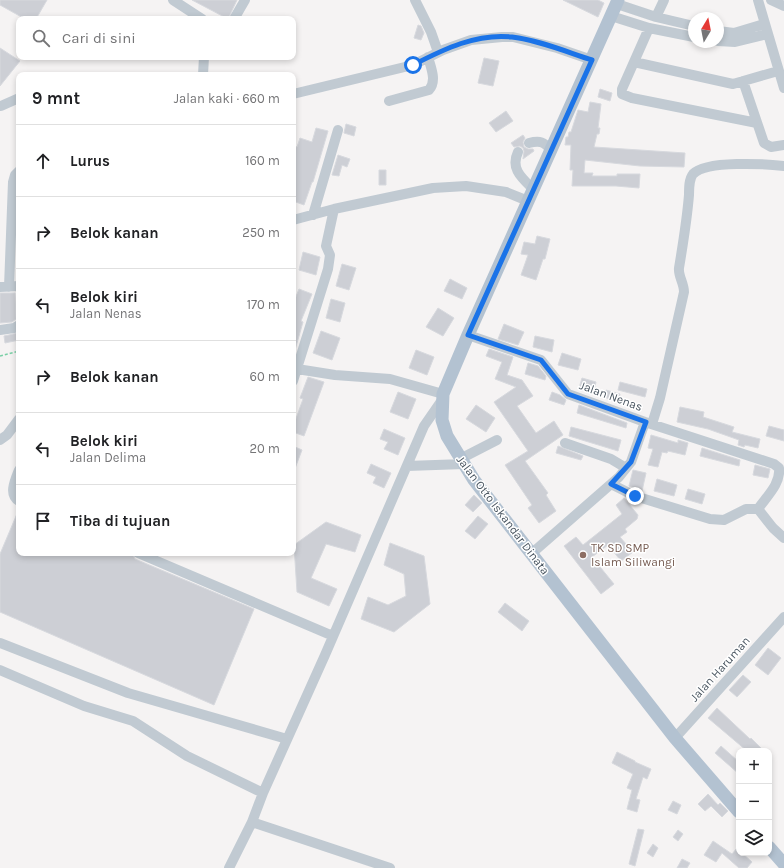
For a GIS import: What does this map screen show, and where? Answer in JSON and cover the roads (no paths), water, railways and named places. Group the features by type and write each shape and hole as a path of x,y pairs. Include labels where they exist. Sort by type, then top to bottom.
{"main road":[{"name":"Jalan Otto Iskandar Dinata","path":"617,2 468,335 443,397 442,420 447,436 462,462 531,554 675,738 736,809"},
{"path":"772,850 784,864"}],"street":[{"path":"173,0 197,16"},
{"path":"236,16 244,0"},
{"path":"415,0 431,32 438,52"},
{"path":"656,17 664,0"},
{"path":"758,0 784,88"},
{"path":"771,0 784,6"},
{"path":"617,2 656,17 688,25"},
{"path":"611,16 649,28 688,36"},
{"path":"649,28 621,92 624,95 757,123"},
{"path":"724,32 734,33 766,29"},
{"path":"724,41 735,42 766,29"},
{"path":"296,93 413,65 438,52 470,40 513,37 557,48 592,60"},
{"path":"389,100 429,90 432,87 434,78 428,57"},
{"path":"203,72 204,60"},
{"path":"634,62 733,84 778,71"},
{"path":"743,81 762,141 771,147 784,145"},
{"path":"2,106 16,99"},
{"path":"313,215 338,130"},
{"path":"529,143 537,141 545,143 551,150"},
{"path":"518,152 515,159 517,172 531,196"},
{"path":"531,554 611,484 631,462 660,398 672,337 676,320 680,312 684,292 684,286 678,273 688,212 690,179 698,171 723,165 759,164 784,166"},
{"path":"9,287 13,182 16,174"},
{"path":"296,219 334,209 433,188 466,186 531,196"},
{"path":"296,372 330,261 326,246 334,209"},
{"path":"0,330 16,326"},
{"name":"Jalan Nenas","path":"468,335 541,360 568,394 649,423 767,462 778,468 778,477 774,487 758,509"},
{"path":"229,868 252,822 263,792 333,636 424,426 443,397 390,379 335,375 297,369"},
{"path":"0,440 7,435 16,423"},
{"path":"407,466 462,462 497,440"},
{"path":"565,443 611,459 626,468"},
{"path":"16,482 13,493 16,499"},
{"path":"611,484 635,496 710,519 724,520 746,509 758,509 773,528 784,538"},
{"path":"145,556 333,636"},
{"name":"Jalan Haruman","path":"675,738 784,617"},
{"path":"0,642 128,693 287,739"},
{"path":"0,670 84,706 133,721 187,756 263,792"},
{"path":"252,822 390,868"}],"place":[{"name":"TK SD SMP Islam Siliwangi","path":"583,555"}]}
